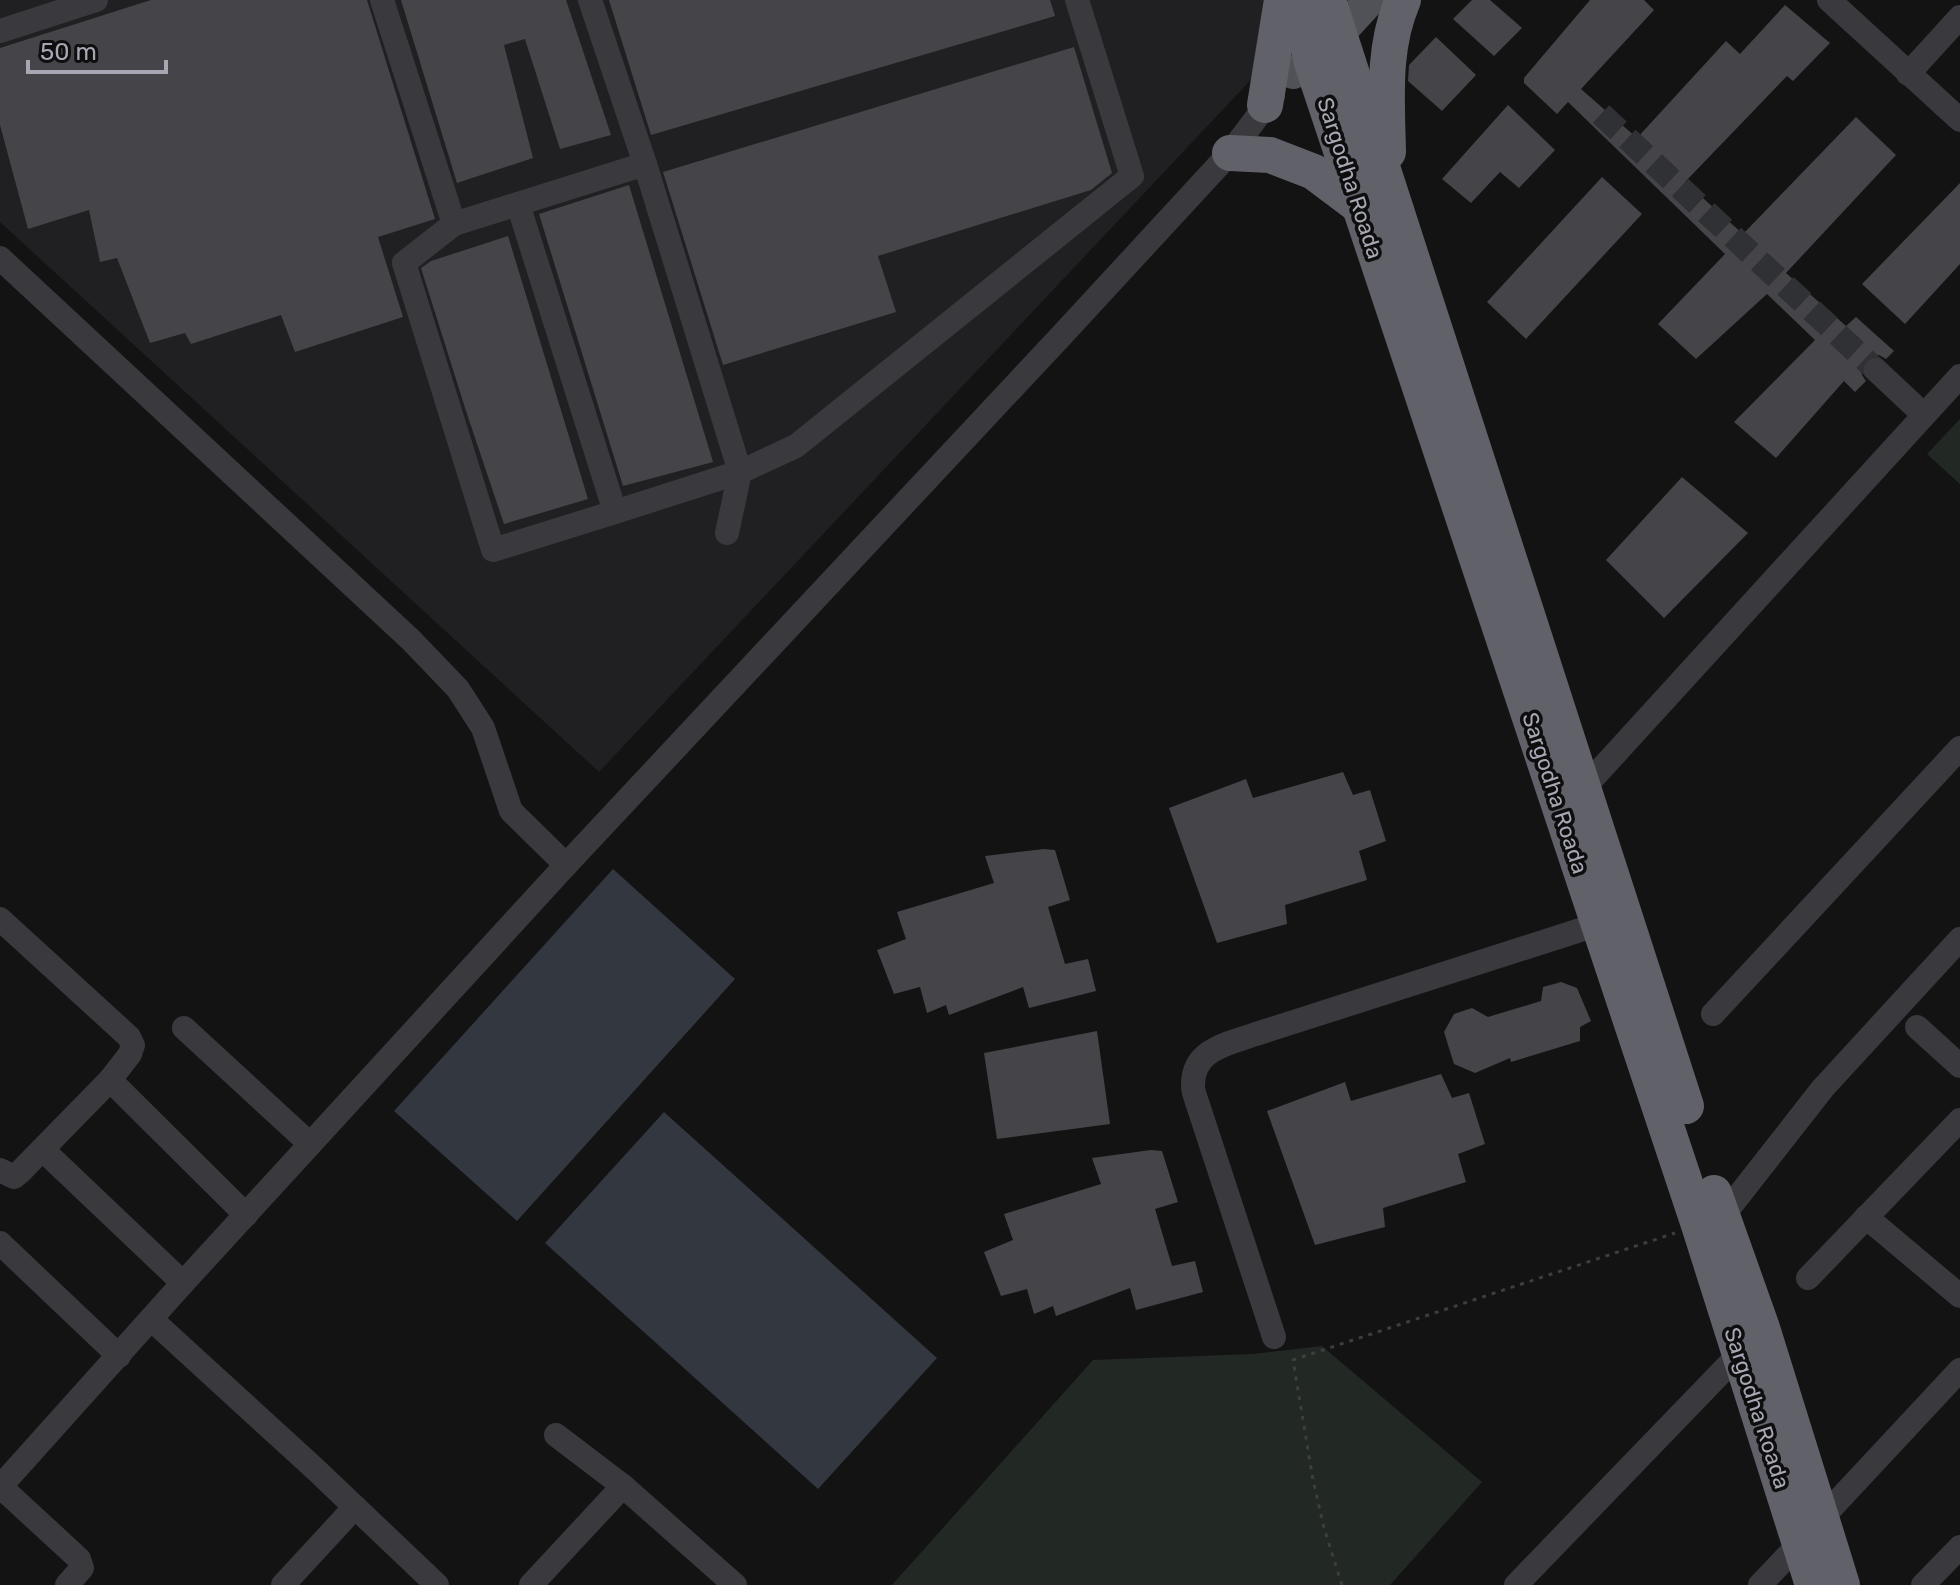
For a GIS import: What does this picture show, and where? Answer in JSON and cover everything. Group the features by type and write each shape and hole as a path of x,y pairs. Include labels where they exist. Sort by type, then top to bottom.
{"highway":[{"path":"1265,105 1282,0"},
{"name":"Sargodha Roada","path":"1298,0 1313,52 1374,198 1582,790 1711,1221 1740,1353 1810,1531 1842,1585"},
{"name":"Sargodha Roada","path":"1313,52 1325,0"},
{"path":"1230,153 1270,155 1374,198 1387,58 1403,0"},
{"name":"Sargodha Roada","path":"1374,198 1599,924 1711,1221 1762,1328 1810,1531 1813,1585"}],"main road":[{"path":"1313,52 1370,0"}],"street":[{"path":"0,31 96,0"},
{"path":"382,0 454,224"},
{"path":"590,0 645,164 740,472 727,533"},
{"path":"645,164 454,224 404,263 493,550 740,472 796,446 1132,176 1077,0"},
{"path":"1829,0 1960,120"},
{"path":"1908,74 1960,17"},
{"path":"67,1585 82,1568 79,1559 0,1487 566,865 1230,153 1265,105 1313,52"},
{"path":"518,204 615,512"},
{"path":"0,258 411,640 458,689 483,728 511,811 566,865"},
{"path":"1876,370 1924,415"},
{"path":"1582,790 1959,379"},
{"path":"1713,1014 1960,748"},
{"path":"0,919 129,1037 133,1045 130,1054 110,1080 43,1150 5,1180"},
{"path":"1274,1337 1198,1105 1193,1086 1197,1065 1209,1051 1256,1034 1599,924"},
{"path":"1711,1221 1823,1088 1960,939"},
{"path":"1917,1027 1960,1066"},
{"path":"184,1028 310,1144"},
{"path":"110,1080 246,1215"},
{"path":"1808,1278 1960,1120"},
{"path":"43,1150 183,1283"},
{"path":"1866,1217 1960,1296"},
{"path":"0,1243 119,1356"},
{"path":"151,1319 437,1585"},
{"path":"1516,1585 1740,1353"},
{"path":"1760,1585 1960,1370"},
{"path":"556,1435 623,1486 735,1585"},
{"path":"531,1585 623,1486"},
{"path":"283,1585 355,1507"},
{"path":"1923,1585 1960,1547"}],"path":[{"path":"1342,1585 1313,1480 1293,1360 1711,1221"}],"shaded area":[{"path":"0,0 1285,0 1296,32 599,772 0,222"},
{"path":"1960,419 1960,484 1927,454"},
{"path":"613,869 735,979 517,1221 394,1111"},
{"path":"664,1112 937,1358 818,1489 545,1243"},
{"path":"1322,1346 1482,1482 1390,1585 892,1585 1093,1360 1253,1354"}],"building":[{"path":"151,0 367,0 435,219 378,237 403,317 295,352 281,315 191,344 185,333 150,343 117,258 100,262 89,210 28,229 0,125 0,48"},
{"path":"401,0 566,0 611,135 560,149 525,39 504,45 533,158 457,183"},
{"path":"609,0 1050,0 1055,16 651,135"},
{"path":"1472,0 1490,0 1522,28 1494,56 1453,19"},
{"path":"1590,0 1644,0 1654,10 1581,89 1637,138 1726,41 1740,54 1785,5 1830,43 1793,81 1787,76 1685,182 1743,234 1856,117 1896,155 1786,273 1846,326 1856,317 1894,351 1886,359 1879,355 1866,359 1861,367 1866,381 1855,392 1844,381 1776,458 1734,422 1815,340 1767,294 1696,359 1658,324 1725,254 1568,102 1557,114 1524,83 1524,78"},
{"path":"1436,37 1476,75 1442,111 1408,81 1409,65"},
{"path":"1074,47 1112,173 1091,190 878,256 896,312 723,365 663,172"},
{"path":"1508,105 1555,150 1519,188 1500,172 1471,203 1442,179"},
{"path":"1602,177 1642,214 1526,339 1487,302"},
{"path":"1960,183 1960,264 1905,324 1862,284"},
{"path":"629,185 713,462 623,486 539,214"},
{"path":"508,236 588,499 504,524 421,268 431,261"},
{"path":"1682,477 1748,533 1664,618 1606,560"},
{"path":"1343,772 1353,795 1370,790 1386,841 1359,851 1367,880 1285,905 1287,924 1217,943 1169,808 1246,779 1253,798"},
{"path":"1055,850 1070,900 1048,907 1065,964 1088,959 1096,991 1029,1008 1023,987 949,1015 946,1005 927,1013 920,987 894,994 877,950 906,939 897,912 994,883 985,856"},
{"path":"1561,982 1577,988 1591,1021 1580,1027 1580,1041 1511,1062 1510,1058 1475,1073 1454,1064 1444,1032 1454,1014 1472,1008 1488,1017 1541,1001 1543,987"},
{"path":"1097,1031 1110,1124 997,1139 984,1053"},
{"path":"1441,1074 1452,1098 1469,1093 1485,1144 1458,1154 1466,1182 1383,1208 1385,1227 1315,1245 1267,1111 1345,1082 1351,1101"},
{"path":"1162,1151 1178,1202 1155,1209 1172,1266 1195,1261 1203,1292 1136,1310 1130,1288 1056,1316 1053,1306 1034,1314 1027,1289 1001,1296 984,1252 1013,1240 1004,1214 1101,1184 1092,1158"}],"tunnel":[{"path":"1601,114 1876,370"}]}
